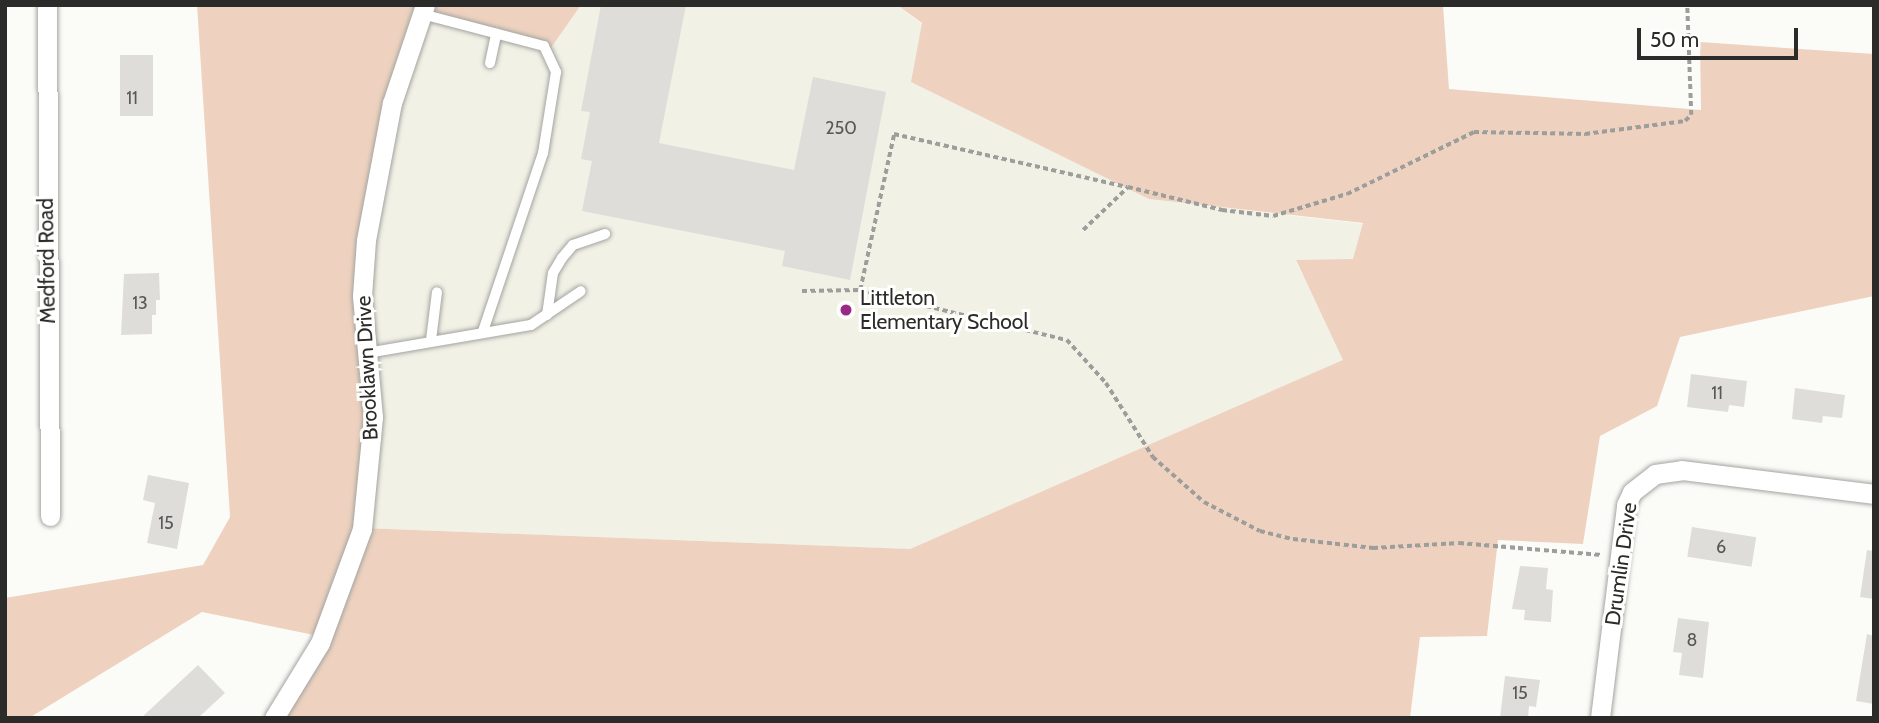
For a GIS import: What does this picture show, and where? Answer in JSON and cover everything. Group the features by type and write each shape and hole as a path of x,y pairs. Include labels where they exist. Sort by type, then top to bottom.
{"street":[{"name":"Medford Road","path":"47,5 50,516"},
{"name":"Brooklawn Drive","path":"274,718 320,643 362,529 373,417 362,296 373,195 392,103 423,9"},
{"name":"Drumlin Drive","path":"1600,718 1626,505 1633,492 1655,474 1682,470 1874,494"}],"lane":[{"path":"423,9 496,34 544,46 556,72 543,153 483,331"},
{"path":"490,63 496,34"},
{"path":"547,315 553,273 562,258 573,246 605,234"},
{"path":"368,353 483,331 531,325 581,291"},
{"path":"432,340 437,292"}],"path":[{"path":"860,290 894,134 1222,210 1273,216 1347,194 1474,132 1585,134 1685,121 1691,115 1687,5"},
{"path":"1083,230 1128,187"},
{"path":"802,291 860,290 1067,340 1106,383 1153,457 1204,502 1260,531 1293,539 1373,548 1460,543 1621,557"}],"shaded area":[{"path":"197,5 581,5 548,52 425,16 369,193 362,528 910,549 1343,360 1296,260 1353,259 1363,223 1149,199 911,82 922,23 897,5 1443,5 1449,89 1701,110 1700,42 1874,54 1874,296 1680,337 1657,406 1600,436 1583,544 1498,540 1487,636 1420,637 1410,718 268,718 319,636 202,612 29,718 5,718 5,598 203,565 230,517"},
{"name":"Littleton Elementary School","path":"581,5 897,5 1149,199 1364,224 1353,260 1296,261 1344,360 910,549 361,528 369,193 425,16 548,52"}],"building":[{"name":"Littleton Elementary School","path":"601,5 686,5 659,143 794,170 813,77 886,92 850,280 782,266 785,251 582,211 592,161 581,159 590,112 581,111"},
{"path":"120,55 153,55 153,116 120,116"},
{"path":"159,273 160,300 156,300 156,315 152,315 152,334 121,335 124,274"},
{"path":"1691,374 1747,381 1744,407 1729,405 1728,412 1687,407"},
{"path":"1795,388 1845,395 1842,418 1823,416 1822,423 1792,419"},
{"path":"148,475 189,483 177,549 147,543 155,503 143,500"},
{"path":"1692,527 1756,537 1752,567 1687,557"},
{"path":"1867,550 1874,551 1874,599 1860,597"},
{"path":"1520,566 1548,568 1546,589 1553,590 1551,622 1524,620 1525,610 1512,609"},
{"path":"1678,618 1709,622 1703,678 1679,675 1682,653 1673,652"},
{"path":"1867,634 1874,636 1874,704 1856,701"},
{"path":"198,665 225,693 198,718 141,718"},
{"path":"1505,676 1540,680 1536,707 1529,706 1528,718 1500,718"}],"place":[{"name":"Littleton Elementary School","path":"846,310"}]}
